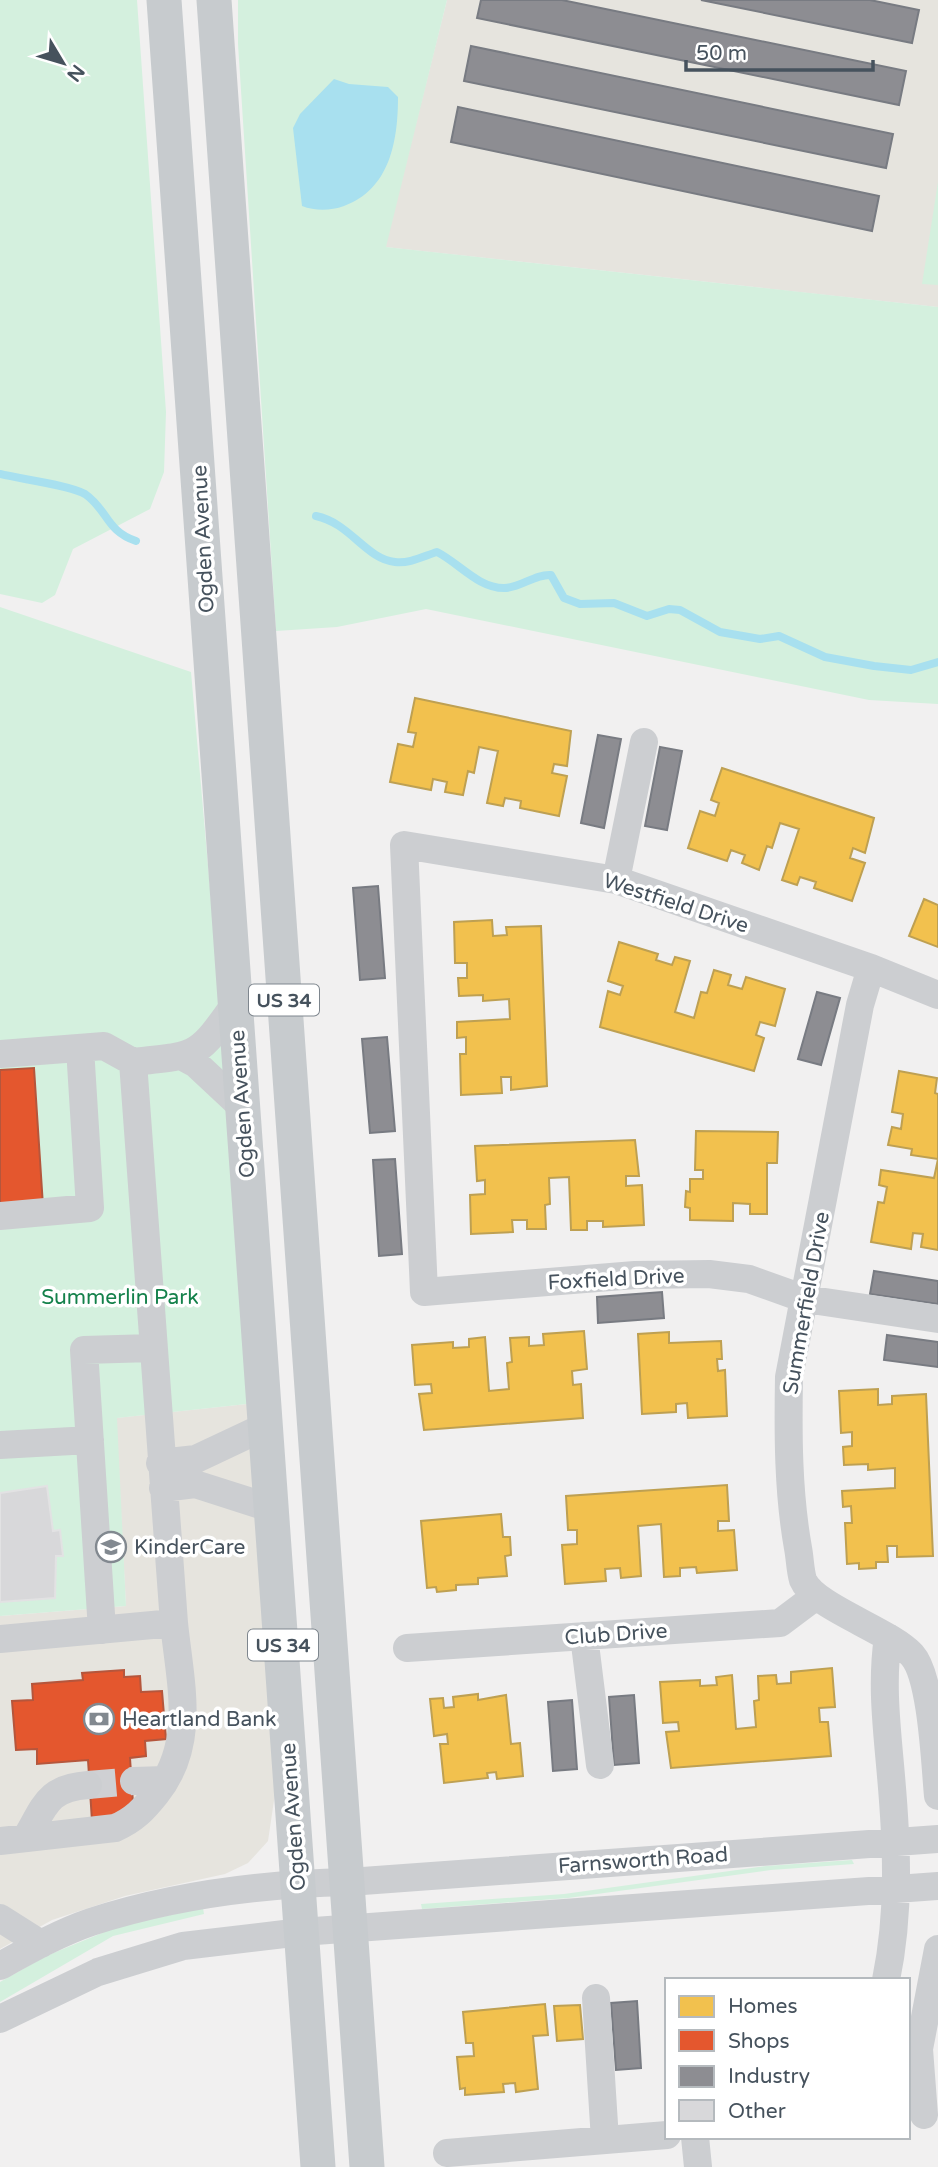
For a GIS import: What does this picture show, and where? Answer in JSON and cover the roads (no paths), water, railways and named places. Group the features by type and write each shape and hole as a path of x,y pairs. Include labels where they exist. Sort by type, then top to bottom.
{"main road":[{"name":"Ogden Avenue","path":"164,0 318,2167"},
{"name":"US 34","path":"214,0 349,1882 367,2167"}],"street":[{"path":"616,880 644,741"},
{"name":"Westfield Drive","path":"424,1292 404,845 616,880 871,968 938,995"},
{"name":"Summerfield Drive","path":"816,1596 804,1581 794,1529 788,1439 789,1377 860,1005 871,968"},
{"path":"0,1054 104,1046 133,1062 183,1057 198,1050 210,1039 235,1004"},
{"path":"0,1216 90,1208 80,1048"},
{"path":"183,1057 196,1064 242,1107"},
{"path":"13,1840 88,1833 130,1822 165,1780 182,1745 183,1718 161,1476 133,1062"},
{"name":"Foxfield Drive","path":"424,1292 635,1275 709,1274 749,1279 805,1299 938,1319"},
{"path":"102,1630 84,1350 152,1348"},
{"path":"161,1476 266,1426"},
{"path":"0,1445 90,1440"},
{"path":"161,1476 273,1509"},
{"path":"816,1596 888,1637 913,1656 923,1678 938,1796"},
{"name":"Club Drive","path":"407,1648 780,1623 816,1596"},
{"path":"0,1639 174,1623"},
{"path":"584,1636 600,1765"},
{"path":"887,1978 895,1936 895,1842 882,1672 888,1637"},
{"path":"134,1781 165,1780"},
{"path":"13,1840 54,1793 70,1786 88,1785"},
{"name":"Farnsworth Road","path":"0,1966 89,1923 182,1898 297,1883 349,1882 938,1839"},
{"path":"0,2019 98,1972 183,1946 301,1932 938,1886"},
{"path":"0,1918 41,1944"},
{"path":"923,2115 919,2049 938,1949"},
{"path":"596,1998 605,2140"},
{"path":"447,2152 665,2135"},
{"path":"695,2139 698,2167"}],"water":[{"path":"334,79 349,84 388,87 398,97 396,130 388,162 372,188 344,206 328,210 312,209 302,206 293,128 300,114"}],"waterway":[{"path":"0,474 57,485 85,494 119,532 136,541"},
{"path":"316,516 339,526 375,555 385,559 406,562 437,552 477,580 495,587 516,586 551,575 564,598 580,604 614,603 647,616 669,609 680,610 720,632 760,639 779,636 825,657 874,666 911,670 938,662"}],"tunnel":[{"path":"88,1785 134,1781"}],"place":[{"name":"KinderCare","path":"111,1547"},
{"name":"Heartland Bank","path":"99,1719"}],"park label":[{"name":"Summerlin Park","path":"120,1297"}]}
